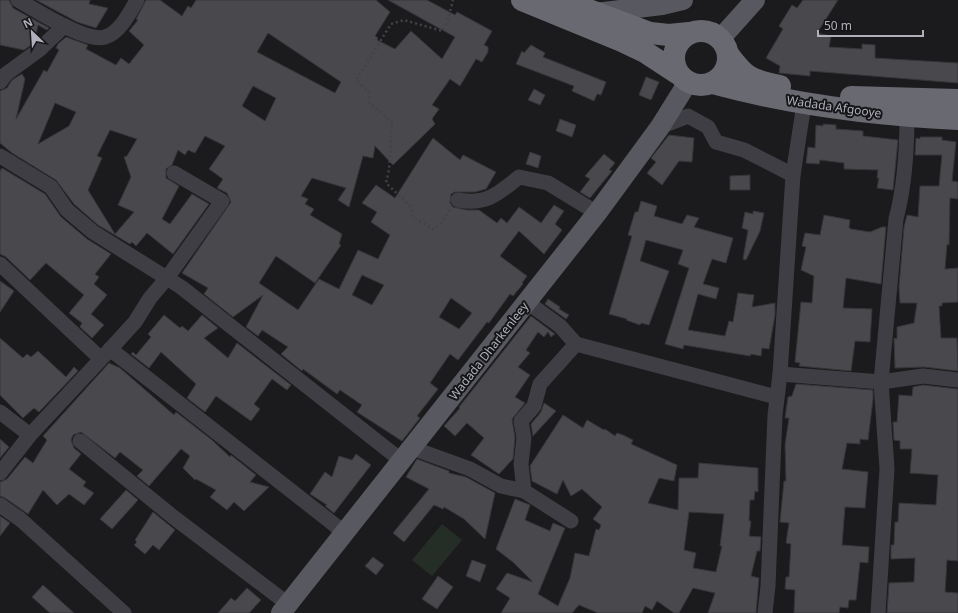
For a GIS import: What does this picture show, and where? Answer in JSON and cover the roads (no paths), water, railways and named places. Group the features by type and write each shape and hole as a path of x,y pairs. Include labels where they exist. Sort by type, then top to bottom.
{"highway":[{"path":"522,0 622,41 645,52 683,77 702,85 712,83 720,78 725,71 728,63 724,46 714,33 706,30 669,35 650,33 562,0"},
{"path":"683,77 674,64 673,54 676,45 682,37 689,32"},
{"name":"Wadada Afgooye","path":"724,46 740,70 755,81 808,91 863,98 958,100"},
{"name":"Wadada Afgooye","path":"712,83 758,96 804,104 868,113 958,119"}],"main road":[{"path":"595,12 682,0"},
{"path":"724,46 755,0"},
{"name":"Wadada Dharkenleey","path":"285,608 597,213 660,127 683,77"}],"street":[{"path":"18,0 82,35 105,38 113,33 137,0"},
{"path":"0,82 6,74 39,50 64,26"},
{"path":"765,613 768,586 776,397 780,374 794,176 804,104"},
{"path":"660,127 688,116 708,126 716,142 744,150 794,176"},
{"path":"878,613 887,468 881,382 896,219 903,194 907,161 907,116"},
{"path":"0,156 51,187 67,210 93,232 167,278 407,455 470,470 501,486 524,491 571,521"},
{"path":"0,473 30,436 135,322 150,298 167,278 222,201 174,173"},
{"path":"458,200 472,202 483,200 496,195 519,177 548,183 597,213"},
{"path":"0,264 106,354 181,406 345,533"},
{"path":"527,302 560,326 576,344 776,397"},
{"path":"524,491 521,464 524,438 521,421 534,406 540,384 576,344"},
{"path":"780,374 881,382 923,376 958,380"},
{"path":"0,412 30,436"},
{"path":"80,442 285,608"},
{"path":"0,505 20,519 124,613"}]}
